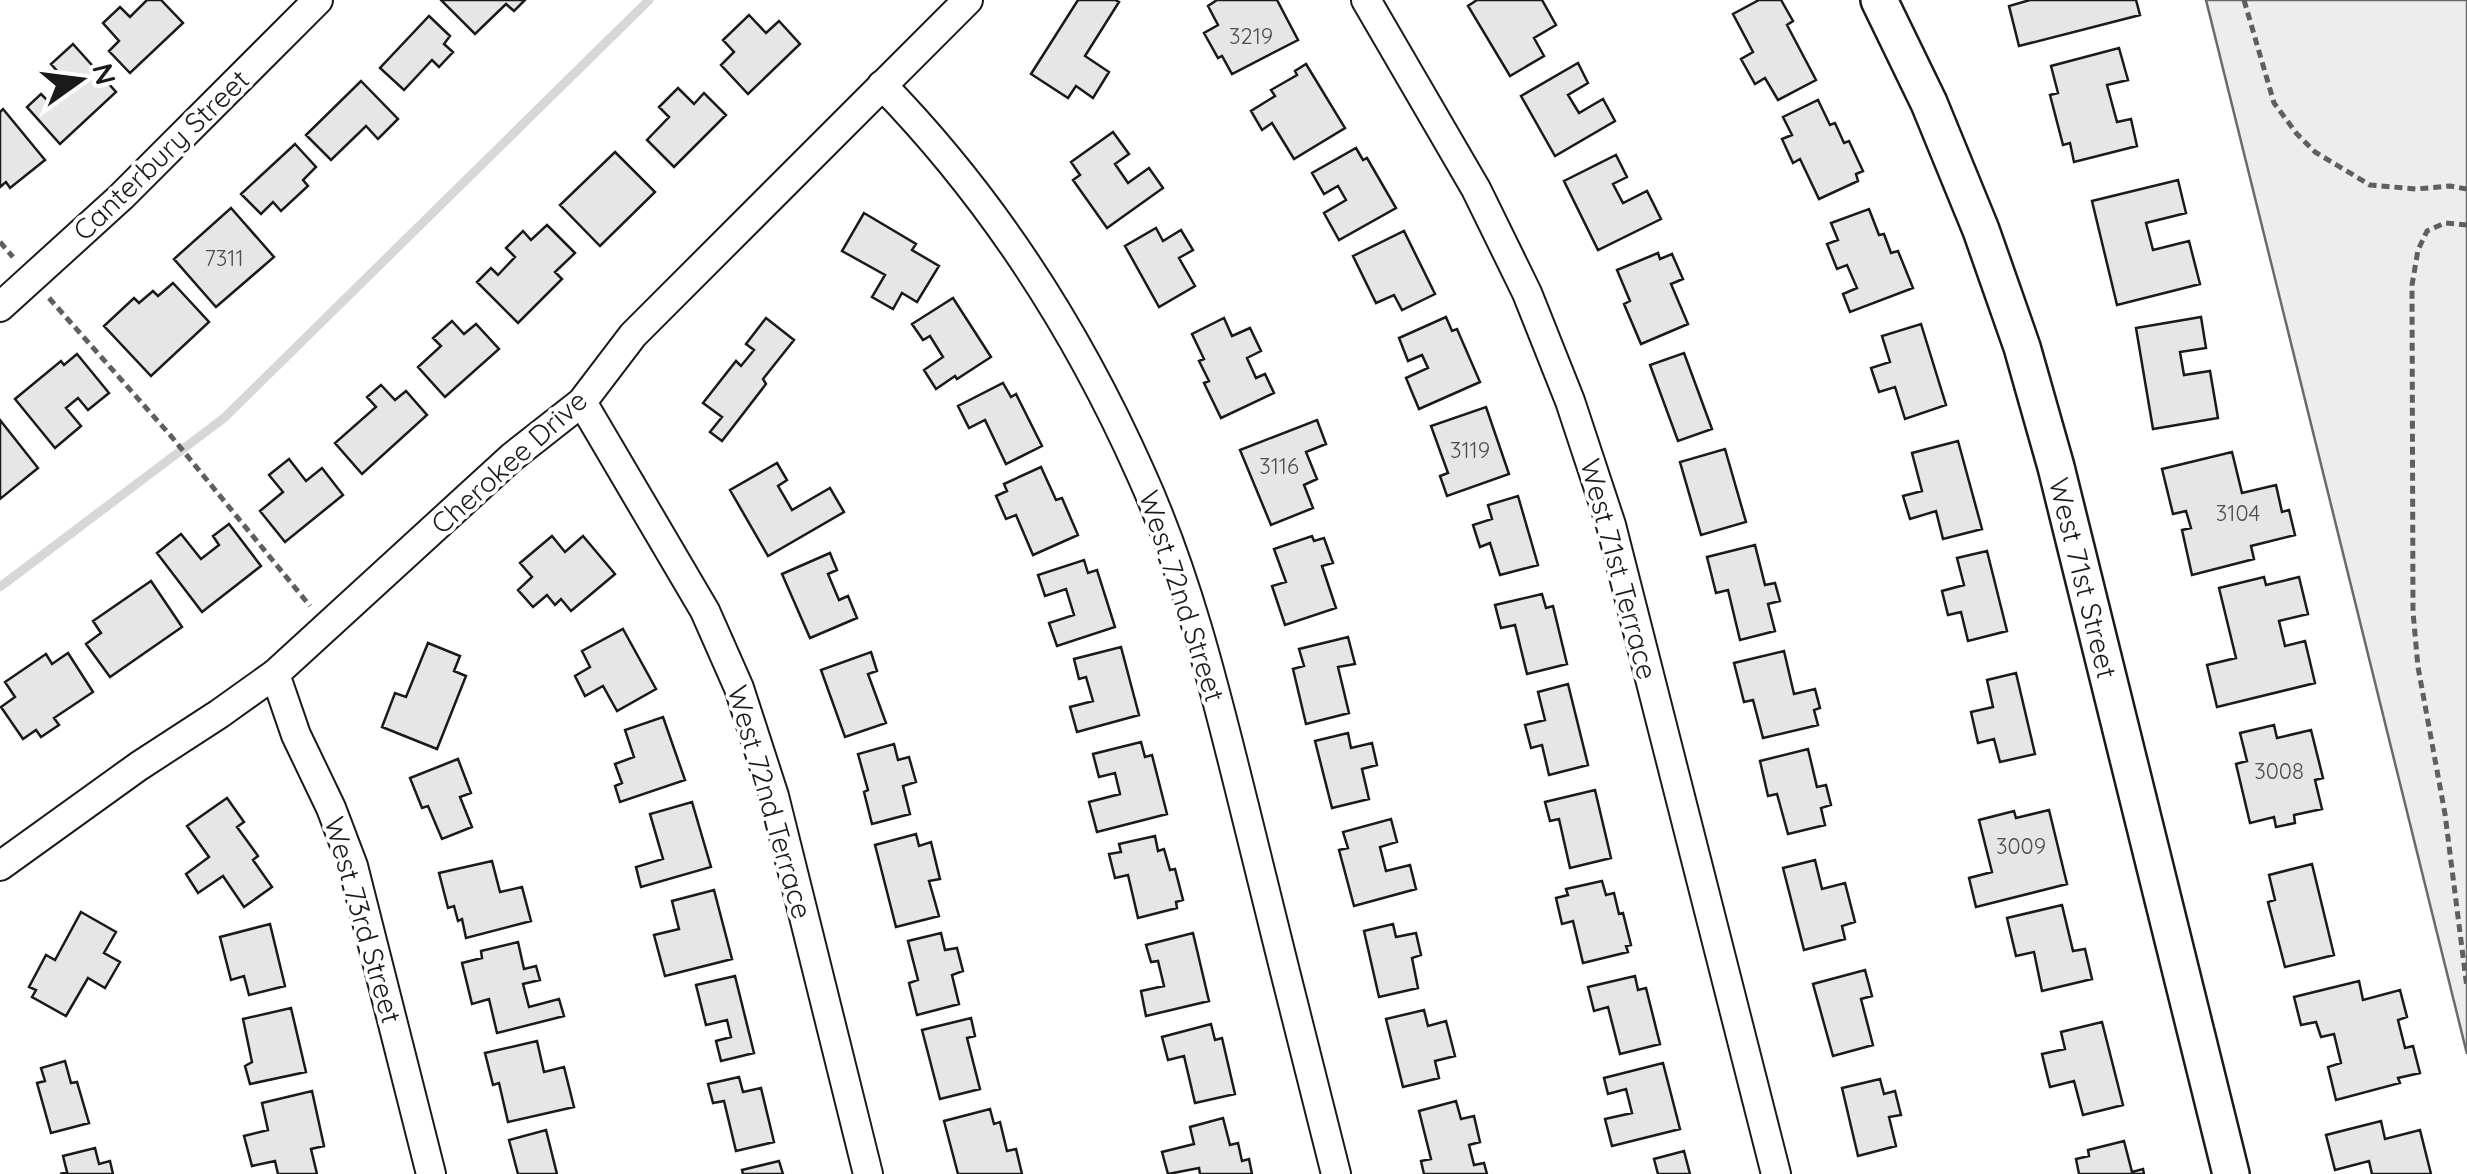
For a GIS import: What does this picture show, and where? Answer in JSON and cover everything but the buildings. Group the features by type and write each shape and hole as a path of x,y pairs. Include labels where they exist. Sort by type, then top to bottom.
{"street":[{"name":"Canterbury Street","path":"0,307 121,197 318,0"},
{"name":"Cherokee Drive","path":"0,866 275,674 512,458 582,402 633,336 968,0"},
{"name":"West 71st Terrace","path":"1366,0 1476,189 1526,293 1570,401 1611,525 1776,1174"},
{"name":"West 71st Street","path":"1879,0 1929,103 1981,230 2022,347 2056,466 2231,1174"},
{"name":"West 72nd Street","path":"882,85 927,131 1038,280 1093,373 1143,477 1180,572 1210,672 1336,1174"},
{"name":"West 72nd Terrace","path":"582,402 705,611 739,688 774,796 868,1174"},
{"name":"West 73rd Street","path":"275,674 296,735 352,866 431,1174"}],"path":[{"path":"2244,0 2274,103 2296,134 2315,152 2370,185 2467,188"},
{"path":"2467,225 2445,223 2427,231 2418,250 2412,304 2414,612 2418,667 2445,814 2467,988"},
{"path":"44,293 171,436 312,608"}],"shaded area":[{"path":"2206,0 2467,0 2467,1054"}],"waterway":[{"path":"0,587 224,418 649,0"}]}
